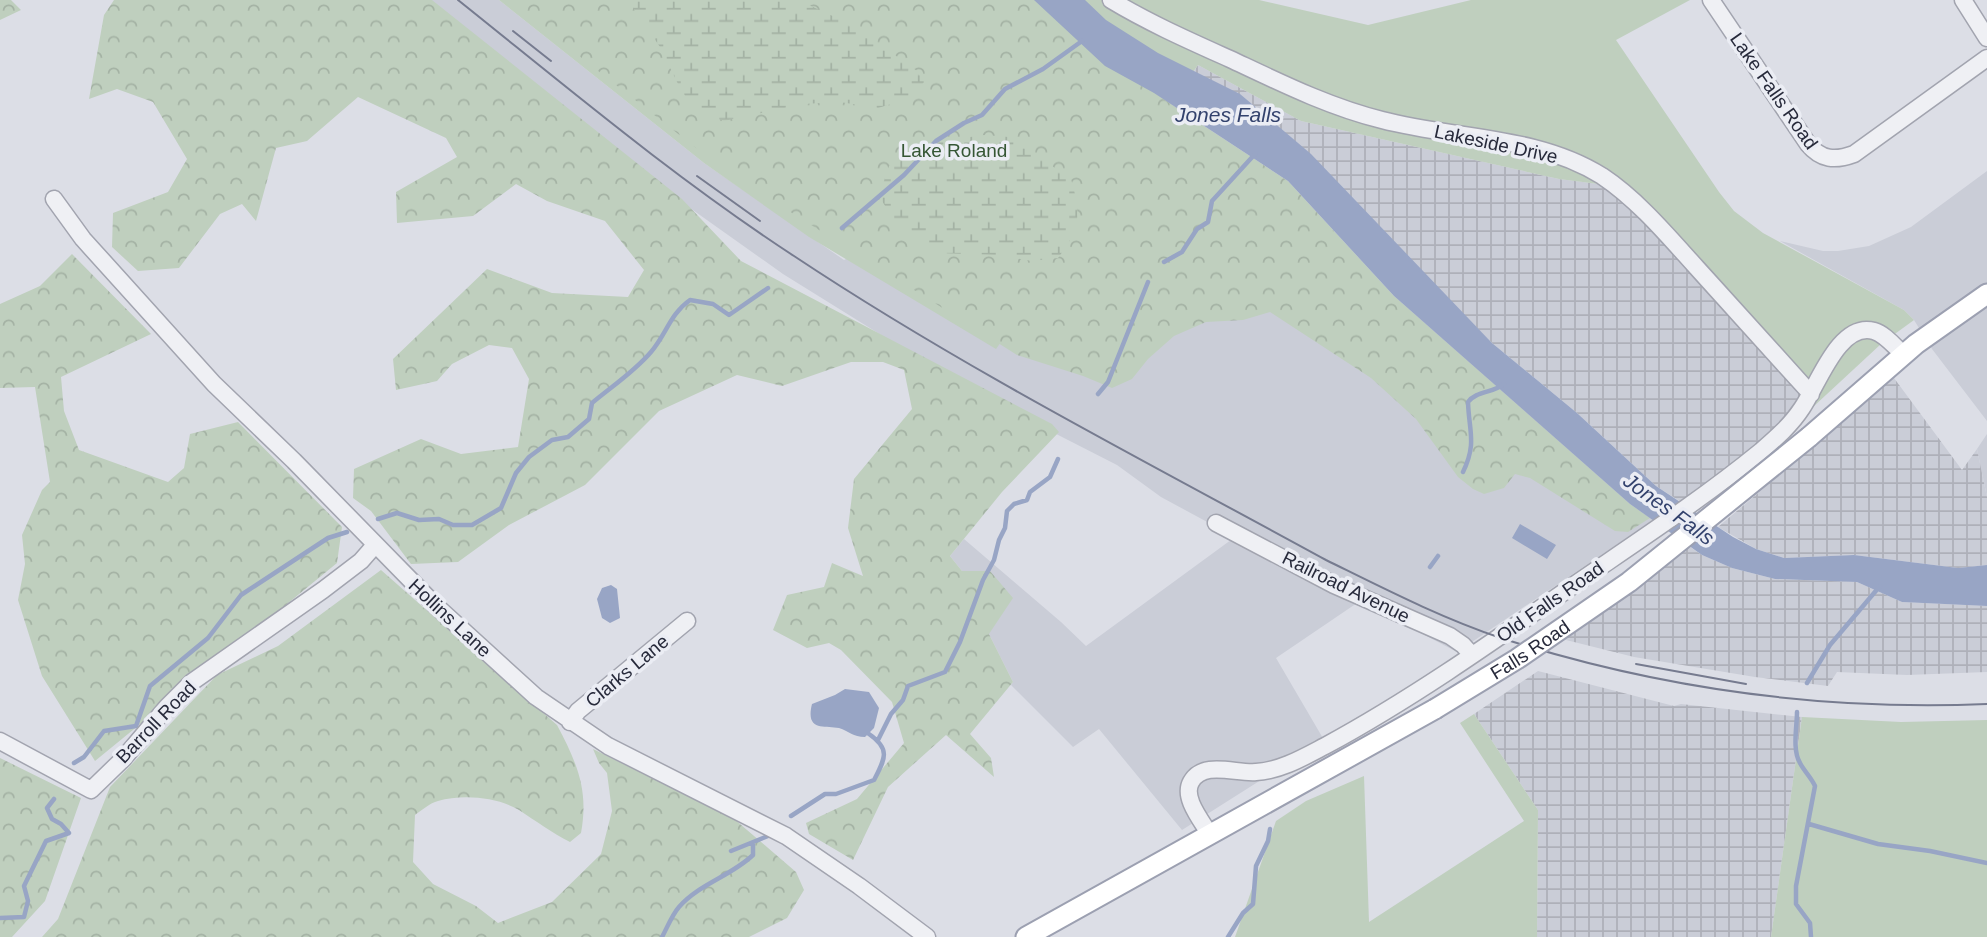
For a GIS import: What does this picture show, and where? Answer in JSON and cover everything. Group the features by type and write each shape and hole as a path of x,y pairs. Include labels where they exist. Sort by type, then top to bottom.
{"main road":[{"name":"Falls Road","path":"1026,937 1435,709 1517,659 1629,582 1809,437 1903,354 1987,294"}],"street":[{"name":"Lakeside Drive","path":"1111,0 1171,32 1294,89 1340,107 1404,126 1538,149 1569,160 1601,176 1661,228 1811,394"},
{"name":"Lake Falls Road","path":"1711,0 1808,144 1816,153 1828,159 1841,159 1854,154 1987,58"},
{"path":"1963,0 1987,38"},
{"name":"Hollins Lane","path":"54,199 83,239 214,384 294,461 375,545 536,697 626,757 786,836 927,937"},
{"name":"Old Falls Road","path":"1210,835 1188,794 1190,784 1195,778 1216,769 1255,773 1292,762 1345,735 1472,655 1692,503 1741,468 1779,436 1811,394 1840,344 1850,335 1863,330 1875,331 1903,354"},
{"name":"Railroad Avenue","path":"1216,523 1334,585 1450,636 1472,655"},
{"name":"Barroll Road","path":"0,741 91,790 192,682 323,590 361,561 375,545"},
{"name":"Clarks Lane","path":"570,722 578,711 687,621"}],"shaded area":[{"path":"422,0 499,0 704,163 844,260 1171,103 1630,504 1653,520 1457,652 1360,601 1276,658 1324,740 1182,830 1099,729 1073,747 1011,685 1013,682 962,571 950,556 964,539 1086,646 1235,537 1161,497 1117,465 968,389 783,274 659,186"},
{"path":"1198,65 1301,121 1559,179 1606,185 1680,256 1813,407 1681,502 1656,486 1577,413 1492,343 1419,269 1194,71"},
{"path":"1987,171 1987,421 1904,310 1780,241 1823,251 1869,246 1911,227"},
{"path":"1894,378 1962,470 1977,449 1987,497 1987,565 1958,568 1854,555 1784,558 1756,549 1718,527"},
{"path":"1987,434 1987,497 1977,449"},
{"path":"1690,547 1732,568 1775,579 1857,582 1902,602 1987,606 1987,672 1907,675 1837,672 1828,686 1634,657 1562,639 1634,590"},
{"path":"1538,671 1674,706 1681,704 1802,717 1771,937 1537,937 1538,810 1474,714"}],"green space":[{"path":"0,0 11,0 21,10 0,20"},
{"path":"114,0 432,0 682,199 741,261 1052,424 1059,432 1002,492 950,556 962,571 990,571 1013,598 989,634 1013,682 970,734 991,758 994,777 946,735 888,787 853,860 809,834 806,823 857,799 904,743 892,702 841,650 829,643 807,648 773,630 787,595 824,587 832,563 863,576 848,528 854,479 912,409 904,370 883,362 851,362 782,386 737,375 659,411 585,485 509,525 458,562 411,564 371,511 353,498 354,469 421,439 461,454 518,447 529,379 512,348 489,345 452,364 437,381 396,390 393,359 487,269 552,293 628,297 644,270 605,221 547,201 516,184 473,216 397,223 396,192 457,157 446,138 358,97 307,141 276,148 256,221 242,204 220,214 179,268 138,271 112,247 113,213 168,192 187,159 153,102 117,89 89,99 104,15"},
{"name":"Lake Roland","path":"499,0 1259,0 1368,25 1471,0 1690,0 1616,40 1719,192 1734,211 1763,233 1904,310 1914,320 1881,344 1813,407 1680,256 1606,185 1559,179 1301,121 1198,65 996,349 809,237 704,163"},
{"path":"508,0 1034,0 1105,66 1154,93 1288,181 1394,296 1630,504 1650,518 1628,532 1615,531 1530,478 1515,474 1504,488 1484,494 1473,489 1458,477 1416,419 1371,378 1270,312 1243,320 1206,322 1174,336 1148,359 1132,379 1112,388 1017,355 724,170"},
{"path":"628,0 798,0 839,19 881,45 917,71 924,82 911,98 878,108 840,102 803,104 724,121 695,111 680,88 660,47"},
{"path":"984,135 1010,137 1071,179 1077,220 1071,238 1058,258 1032,261 998,255 938,253 901,232 879,196 889,166 941,141"},
{"path":"72,254 151,334 61,377 64,411 79,450 168,482 184,468 190,434 238,422 342,527 337,563 95,761 42,676 18,600 25,564 22,535 42,490 50,482 35,387 0,388 0,304 40,286"},
{"path":"381,570 557,725 580,777 583,803 581,833 570,842 519,810 501,802 480,798 438,801 415,815 413,862 433,884 476,906 498,923 552,902 601,854 612,811 607,773 593,749 733,818 796,872 804,890 787,918 749,937 42,937 58,919 110,787 217,675 278,646"},
{"path":"1474,714 1538,810 1537,937 1235,937 1276,821 1306,801 1364,776 1369,922 1524,821 1460,723"},
{"path":"1802,717 1901,722 1987,720 1987,937 1771,937"},
{"path":"0,758 81,798 45,901 12,937 0,937"}],"water":[{"name":"Jones Falls","path":"1034,0 1085,0 1106,20 1158,53 1240,94 1311,154 1492,343 1577,413 1656,486 1733,537 1756,549 1784,558 1854,555 1958,568 1987,565 1987,606 1902,602 1857,582 1775,579 1732,568 1702,555 1630,504 1394,296 1288,181 1154,93 1105,66"},
{"path":"1520,524 1556,545 1547,559 1512,538"},
{"path":"611,585 617,589 620,618 610,623 602,618 597,599 602,588"},
{"path":"845,689 869,692 879,708 874,728 865,737 839,728 818,725 811,719 812,704"}],"waterway":[{"path":"842,228 904,175 936,141 982,115 1005,89 1043,69 1082,41"},
{"path":"1164,262 1182,252 1197,229 1208,222 1212,201 1255,154"},
{"path":"1098,394 1108,382 1148,282"},
{"path":"378,519 397,513 419,520 439,519 453,525 472,525 501,508 516,473 529,457 552,440 568,437 589,419 592,403 644,359 673,318 690,300 713,304 729,315 768,288"},
{"path":"1463,472 1471,445 1468,402 1471,398 1504,384"},
{"path":"878,740 891,714 903,700 908,686 945,672 994,560 1005,528 1007,511 1014,504 1027,500 1030,492 1050,477 1058,459"},
{"path":"74,763 84,757 104,731 136,726 150,686 208,638 241,595 328,538 347,532"},
{"path":"1430,567 1438,556"},
{"path":"1807,683 1830,645 1880,586"},
{"path":"1797,712 1798,758 1815,786 1796,886 1796,904 1810,923 1811,937"},
{"path":"791,816 825,794 836,794 874,780 884,755 881,745 869,734"},
{"path":"0,918 24,917 28,901 24,886 46,841 69,833 52,819 47,808 54,799"},
{"path":"1809,824 1878,844 1987,863"},
{"path":"1228,937 1243,913 1253,904 1256,866 1268,841 1270,829"},
{"path":"731,851 768,836"},
{"path":"662,937 679,907 696,892 753,855 753,844"}],"tram line":[{"path":"458,0 707,196 858,297 1057,414 1326,560 1412,602 1501,638 1561,656 1681,683 1802,700 1863,704 1987,704"},
{"path":"513,31 551,61"},
{"path":"697,176 760,221"},
{"path":"1636,664 1746,684"}]}
